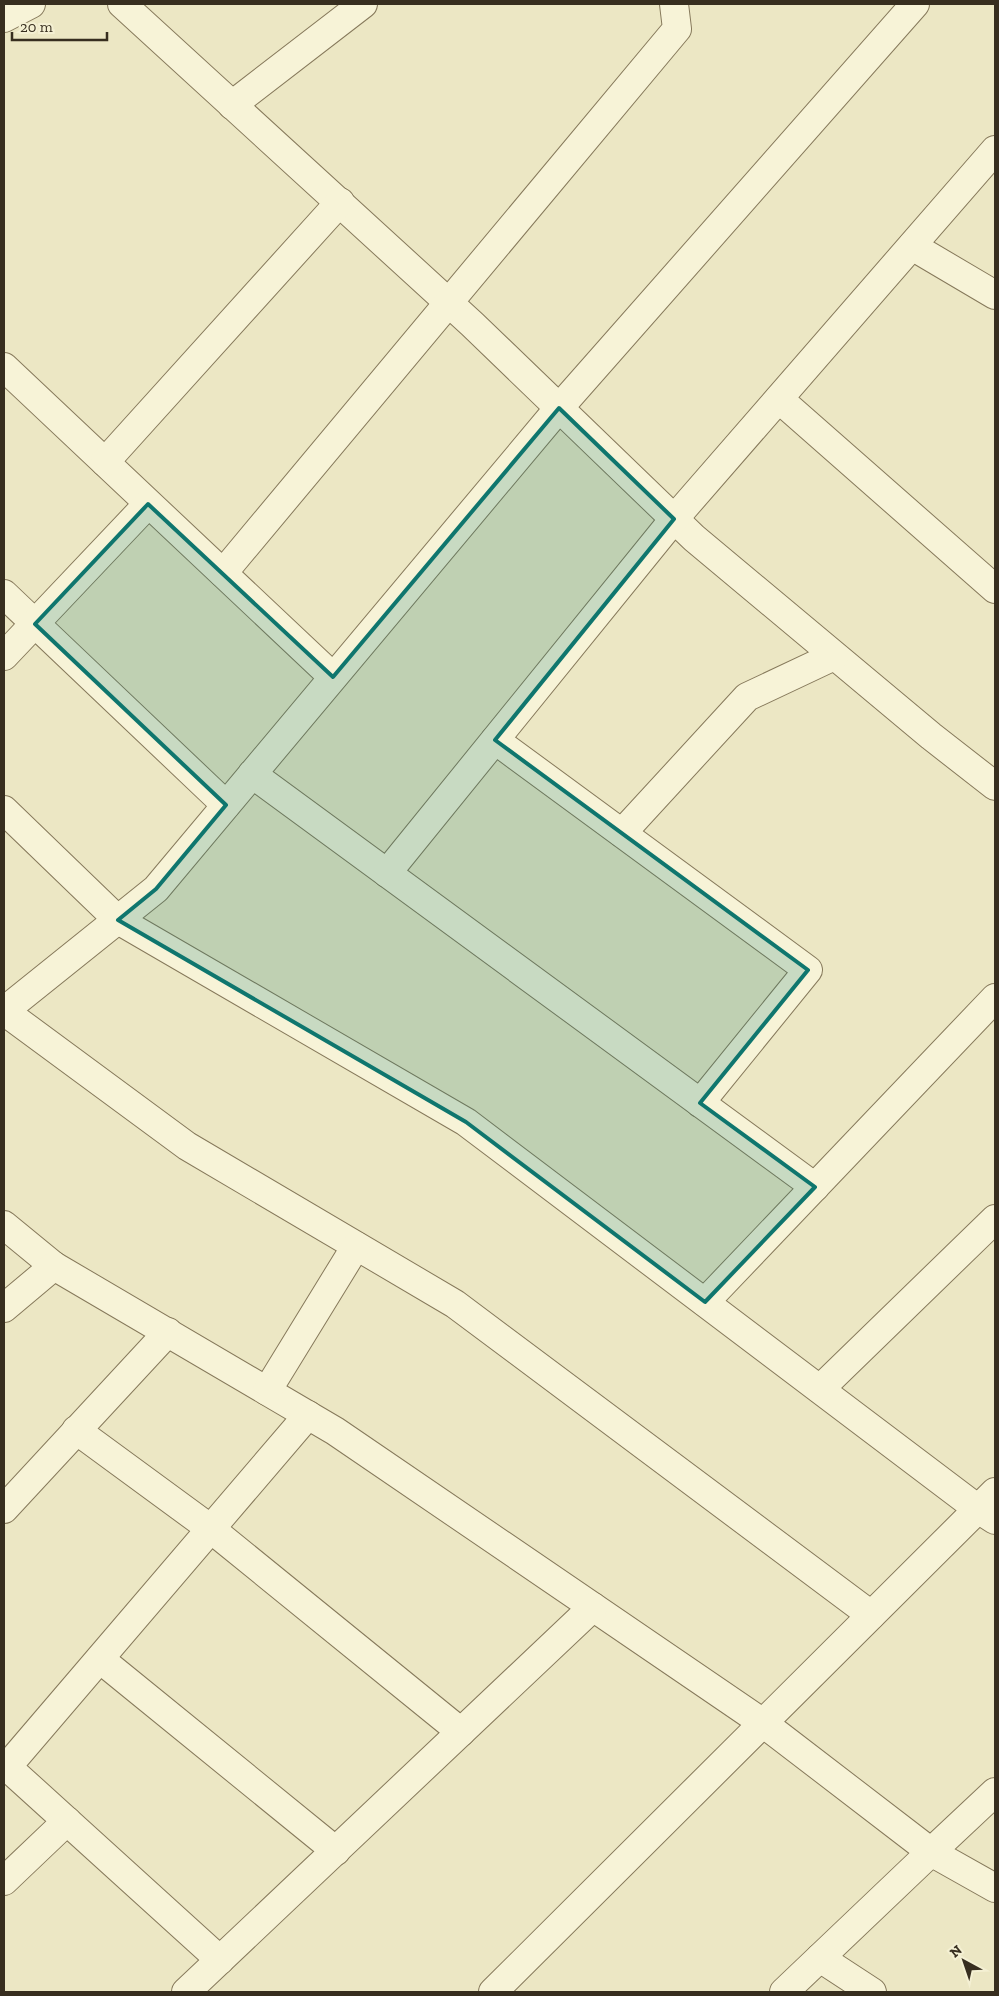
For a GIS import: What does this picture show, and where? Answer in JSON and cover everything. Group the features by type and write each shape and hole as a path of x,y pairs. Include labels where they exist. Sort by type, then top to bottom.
{"street":[{"path":"4,18 31,4"},
{"path":"122,4 449,303 694,538 834,656 995,786"},
{"path":"232,105 363,4"},
{"path":"223,573 677,29 674,4"},
{"path":"871,1615 454,1304 187,1146 4,1011 156,889 559,408 915,4"},
{"path":"387,873 674,520 995,150"},
{"path":"105,462 340,202"},
{"path":"912,246 995,295"},
{"path":"4,367 333,677"},
{"path":"779,399 995,589"},
{"path":"4,656 148,504"},
{"path":"4,594 226,805"},
{"path":"622,833 747,697 834,656"},
{"path":"495,740 808,970 700,1104"},
{"path":"252,774 815,1187"},
{"path":"4,810 118,920 466,1122 820,1389 990,1507 871,1615 493,1992"},
{"path":"705,1302 995,998"},
{"path":"820,1389 995,1219"},
{"path":"4,1224 54,1266 335,1431 764,1723 931,1852 995,1888"},
{"path":"267,1391 356,1246"},
{"path":"4,1308 54,1266"},
{"path":"4,1509 168,1332"},
{"path":"220,1960 5,1766 100,1659 308,1415"},
{"path":"76,1430 211,1528 461,1732"},
{"path":"186,1992 593,1607"},
{"path":"100,1659 336,1851"},
{"path":"784,1992 995,1792"},
{"path":"4,1881 67,1821"},
{"path":"820,1958 872,1992"}],"highlighted area":[{"path":"559,408 674,519 495,740 808,970 700,1103 815,1187 705,1302 466,1122 118,920 156,889 226,805 35,624 148,504 333,677"}]}
